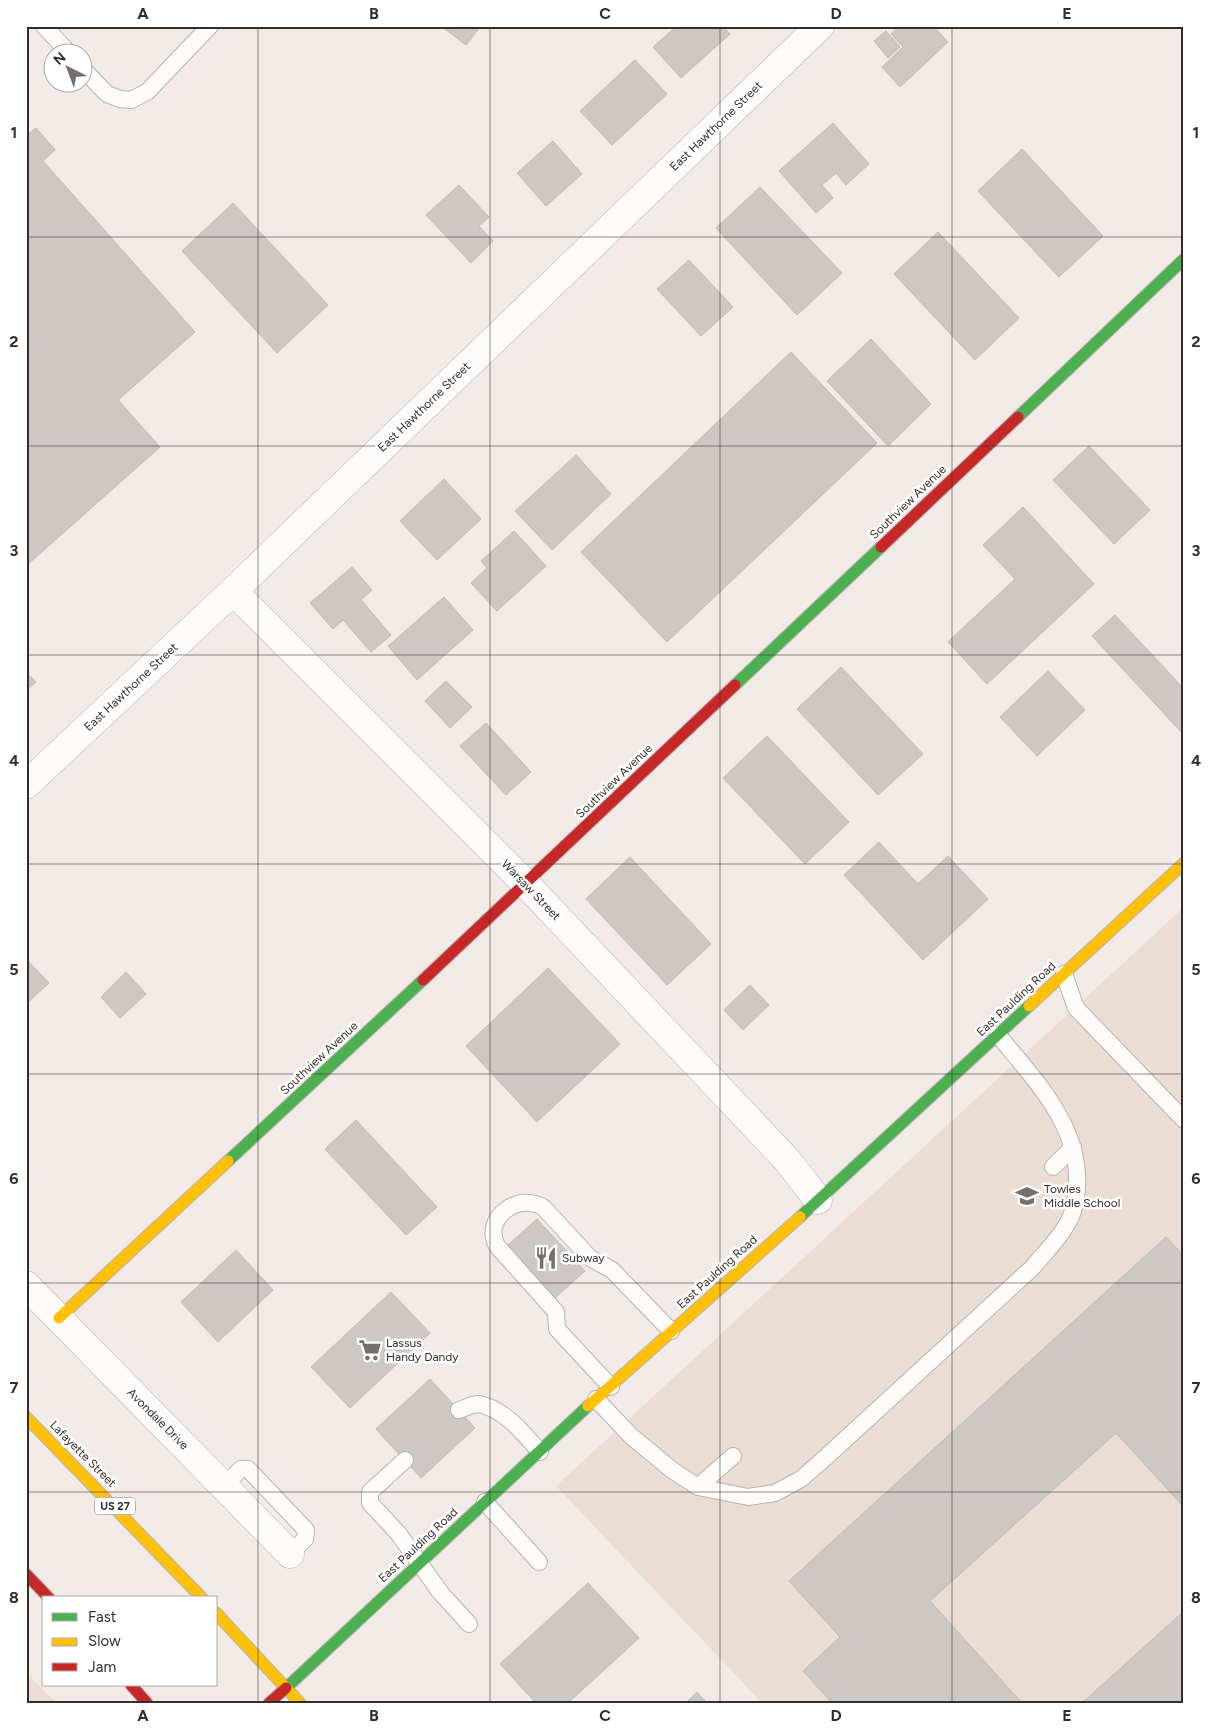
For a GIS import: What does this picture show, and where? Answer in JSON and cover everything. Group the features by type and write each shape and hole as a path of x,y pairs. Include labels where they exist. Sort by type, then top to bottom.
{"main road":[{"name":"Southview Avenue","path":"58,1318 526,884 1184,259"},
{"name":"East Paulding Road","path":"269,1703 596,1399 818,1200 1184,863"},
{"name":"Lafayette Street","path":"26,1417 141,1533 200,1596"},
{"path":"26,1574 47,1596"},
{"path":"218,1615 300,1703"},
{"path":"132,1686 147,1703"}],"street":[{"name":"East Hawthorne Street","path":"26,785 233,591 820,26"},
{"name":"Warsaw Street","path":"233,591 526,884 788,1161 818,1200"},
{"name":"Avondale Drive","path":"26,1285 290,1554"}],"lane":[{"path":"44,26 59,42"},
{"path":"92,78 107,94 120,99 132,100 147,92 210,26"},
{"path":"1064,974 1076,1008 1184,1120"},
{"path":"596,1399 630,1436 672,1470 698,1487 748,1497 775,1493 801,1479 826,1458 1033,1267 1056,1239 1073,1212 1078,1176 1073,1147 1063,1119 998,1035"},
{"path":"1053,1167 1073,1147"},
{"path":"611,1387 557,1329 556,1312 497,1246 493,1238 493,1229 497,1219 512,1206 523,1201 535,1202 544,1208 590,1258 612,1270 671,1331"},
{"path":"459,1410 476,1404 498,1412 516,1425 540,1452"},
{"path":"698,1487 733,1456"},
{"path":"404,1460 370,1492 370,1503 398,1533 440,1592 469,1624"},
{"path":"485,1502 538,1562"}],"shaded area":[{"name":"Towles Middle School","path":"1184,907 1184,1703 762,1703 556,1486"},
{"path":"26,1672 56,1703 26,1703"}],"building":[{"path":"441,26 481,26 466,45"},
{"path":"677,26 723,26 730,34 681,78 653,47"},
{"path":"899,26 933,26 948,42 900,87 882,67 903,47 891,34"},
{"path":"886,31 900,47 888,58 874,41"},
{"path":"635,60 667,94 612,145 580,111"},
{"path":"833,123 869,164 846,185 836,173 822,185 833,198 816,213 779,171"},
{"path":"36,128 55,150 43,161 195,332 118,400 160,447 26,566 26,136"},
{"path":"553,141 582,174 546,206 517,173"},
{"path":"1022,149 1103,236 1059,277 978,191"},
{"path":"459,185 489,217 479,226 493,241 471,263 426,215"},
{"path":"760,187 842,273 797,315 716,228"},
{"path":"233,203 328,305 277,353 182,251"},
{"path":"938,232 1019,318 975,360 894,274"},
{"path":"689,260 733,307 701,336 657,289"},
{"path":"871,339 931,404 888,446 827,381"},
{"path":"791,352 877,443 667,642 581,552"},
{"path":"1089,446 1150,510 1114,544 1053,480"},
{"path":"576,455 611,494 552,550 515,511"},
{"path":"444,479 481,519 437,560 400,521"},
{"path":"1023,507 1094,584 987,684 948,642 1015,579 983,545"},
{"path":"514,531 546,566 497,611 471,583 487,568 481,561"},
{"path":"352,567 372,590 361,600 391,635 371,652 343,620 333,629 310,603"},
{"path":"444,597 473,630 417,680 388,646"},
{"path":"1115,615 1184,689 1184,735 1092,636"},
{"path":"841,667 923,754 878,795 797,709"},
{"path":"1048,671 1085,710 1037,756 1000,717"},
{"path":"26,672 36,682 26,691"},
{"path":"446,681 472,707 450,728 425,701"},
{"path":"486,723 531,772 506,795 460,746"},
{"path":"767,736 849,822 805,864 723,778"},
{"path":"879,842 918,884 948,856 988,899 923,960 844,875"},
{"path":"630,857 711,944 667,985 586,899"},
{"path":"26,959 49,983 26,1004"},
{"path":"548,968 620,1044 537,1122 466,1046"},
{"path":"126,972 146,994 120,1018 101,997"},
{"path":"750,985 769,1005 743,1030 724,1010"},
{"path":"356,1120 437,1207 406,1235 325,1149"},
{"name":"Subway","path":"537,1219 585,1271 555,1298 508,1245"},
{"path":"1166,1237 1184,1256 1184,1507 1116,1433 930,1601 1022,1703 832,1703 803,1671 840,1637 789,1581"},
{"path":"236,1250 273,1290 218,1342 181,1302"},
{"name":"Lassus Handy Dandy","path":"391,1292 430,1333 350,1408 311,1367"},
{"name":"Lassus Handy Dandy","path":"430,1379 475,1428 421,1478 376,1429"},
{"path":"588,1583 639,1638 568,1703 536,1703 500,1664"},
{"path":"1184,1611 1184,1703 1082,1703"},
{"path":"697,1692 707,1703 686,1703"}],"traffic: fast":[{"path":"1018,417 1184,259"},
{"path":"735,685 881,547"},
{"path":"228,1161 423,980"},
{"path":"800,1217 1029,1006"},
{"path":"286,1688 588,1406"}],"traffic: slow":[{"path":"1029,1006 1184,863"},
{"path":"59,1318 228,1161"},
{"path":"588,1406 800,1217"},
{"path":"26,1417 200,1596"},
{"path":"218,1615 300,1703"}],"traffic: jam":[{"path":"881,547 1018,417"},
{"path":"423,980 735,685"},
{"path":"26,1574 47,1596"},
{"path":"132,1686 147,1703"},
{"path":"269,1703 286,1688"}],"place":[{"name":"Towles Middle School","path":"1027,1196"},
{"name":"Subway","path":"546,1258"},
{"name":"Lassus Handy Dandy","path":"370,1350"}]}
